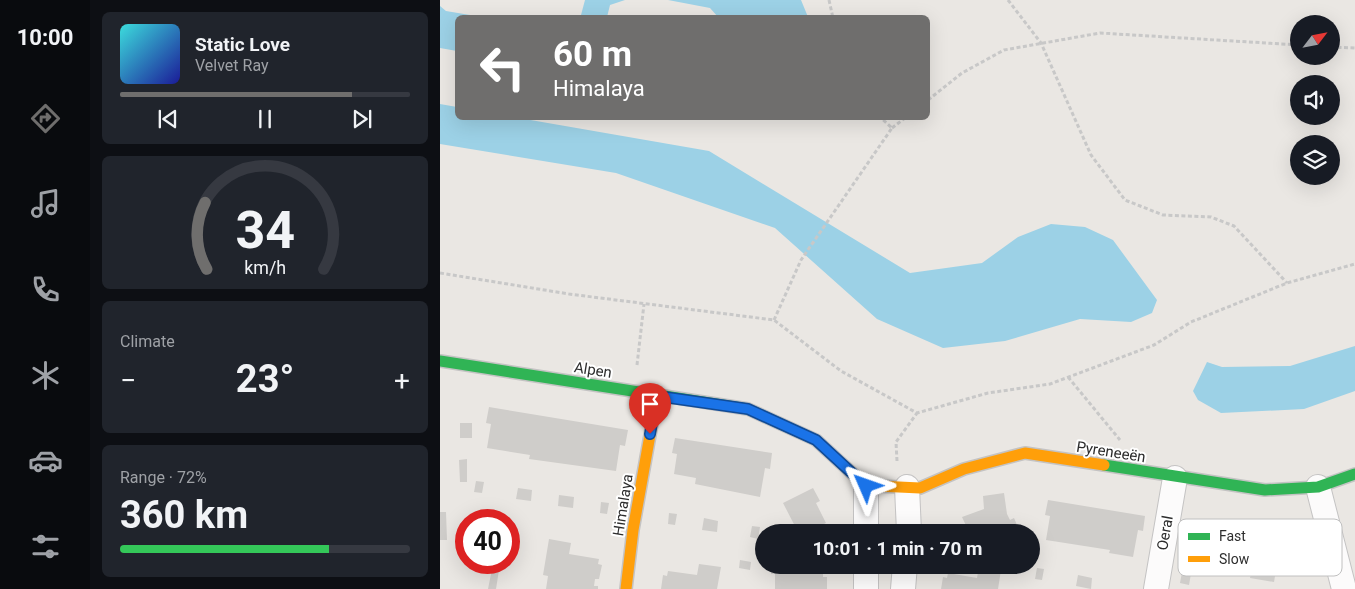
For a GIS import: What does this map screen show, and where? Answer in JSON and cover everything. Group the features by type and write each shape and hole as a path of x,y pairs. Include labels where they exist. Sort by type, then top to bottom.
{"street":[{"name":"Alpen","path":"440,361 748,409 816,440 866,486"},
{"name":"Himalaya","path":"626,589 633,530 657,396"},
{"name":"Pyreneeën","path":"866,486 920,488 964,469 1025,453 1175,478 1265,490 1318,487 1355,474"},
{"name":"Oeral","path":"1156,589 1175,478"},
{"path":"866,486 866,524"},
{"path":"902,487 907,524"},
{"path":"1318,487 1326,519"},
{"path":"866,574 866,589"},
{"path":"903,589 905,574"},
{"path":"1341,576 1344,589"}],"path":[{"path":"829,0 832,15"},
{"path":"1008,0 1041,44 1091,155 1125,200 1163,215 1211,217 1234,226 1287,283"},
{"path":"930,98 962,72 1004,50 1100,33 1290,44"},
{"path":"1340,47 1355,48"},
{"path":"884,120 892,128"},
{"path":"774,320 801,260 892,128 902,120"},
{"path":"902,487 896,442 917,413 988,393 1050,384 1154,345 1191,322 1287,283 1355,264"},
{"path":"440,273 569,294 774,320 841,371 917,413"},
{"path":"634,392 644,304"},
{"path":"1068,377 1122,444"}],"water":[{"path":"585,0 625,0 610,5 608,15 581,15"},
{"path":"668,0 801,0 807,15 716,15 710,8"},
{"path":"440,6 446,11 470,15 455,15 455,51 440,48"},
{"path":"440,104 455,107 455,120 531,120 709,151 910,273 982,263 1018,237 1051,224 1085,227 1113,240 1157,300 1152,313 1131,322 1080,319 1005,341 943,348 877,319 775,228 616,173 440,144"},
{"path":"1355,346 1355,391 1304,409 1221,413 1198,400 1193,391 1207,362 1222,367 1290,366"}],"building":[{"path":"489,407 628,430 625,446 620,445 616,471 529,459 530,455 487,448 491,424 486,423"},
{"path":"460,423 472,423 472,438 460,438"},
{"path":"675,438 772,453 770,469 765,468 760,497 695,484 696,478 674,474 677,454 672,453"},
{"path":"467,459 467,482 460,482 459,460"},
{"path":"476,481 484,482 482,493 474,492"},
{"path":"518,488 532,490 531,501 516,499"},
{"path":"813,488 820,501 816,503 826,523 794,524 783,503"},
{"path":"1004,493 1007,514 1010,520 1014,518 1017,524 965,524 962,517 984,509 983,496"},
{"path":"559,495 574,497 573,508 558,506"},
{"path":"1048,500 1145,516 1143,531 1138,530 1133,557 1109,553 1110,550 1046,540 1050,516 1045,515"},
{"path":"601,502 609,503 607,514 600,513"},
{"path":"440,512 446,512 447,540 440,540"},
{"path":"669,513 677,514 675,525 668,524"},
{"path":"704,518 718,521 717,532 702,530"},
{"path":"752,526 755,526 755,538 750,537"},
{"path":"549,539 571,543 569,554 599,559 598,564 602,565 599,579 595,579 594,586 598,586 598,589 546,589 548,576 543,575"},
{"path":"740,560 751,562 750,570 739,568"},
{"path":"699,564 721,567 717,589 661,589 663,575 667,576 668,571 697,575"},
{"path":"1040,568 1044,569 1042,580 1035,579 1036,574 1040,574"},
{"path":"491,574 498,574 496,589 488,589"},
{"path":"775,574 823,574 823,577 827,577 827,589 775,589"},
{"path":"948,574 977,578 978,574 1000,574 998,589 941,589 943,577 947,578"},
{"path":"1078,575 1092,578 1091,589 1076,586"},
{"path":"1181,576 1191,576 1189,585 1180,583"},
{"path":"1250,576 1275,576 1274,582 1250,578"}],"traffic: fast":[{"path":"440,361 748,409 816,440 866,486 878,486"},
{"path":"1104,465 1265,490 1318,487 1355,474"}],"traffic: slow":[{"path":"626,589 633,530 657,396"},
{"path":"878,486 920,488 964,469 1025,453 1104,465"}],"route":[{"path":"650,434 657,396 748,409 816,440 866,486"}]}
